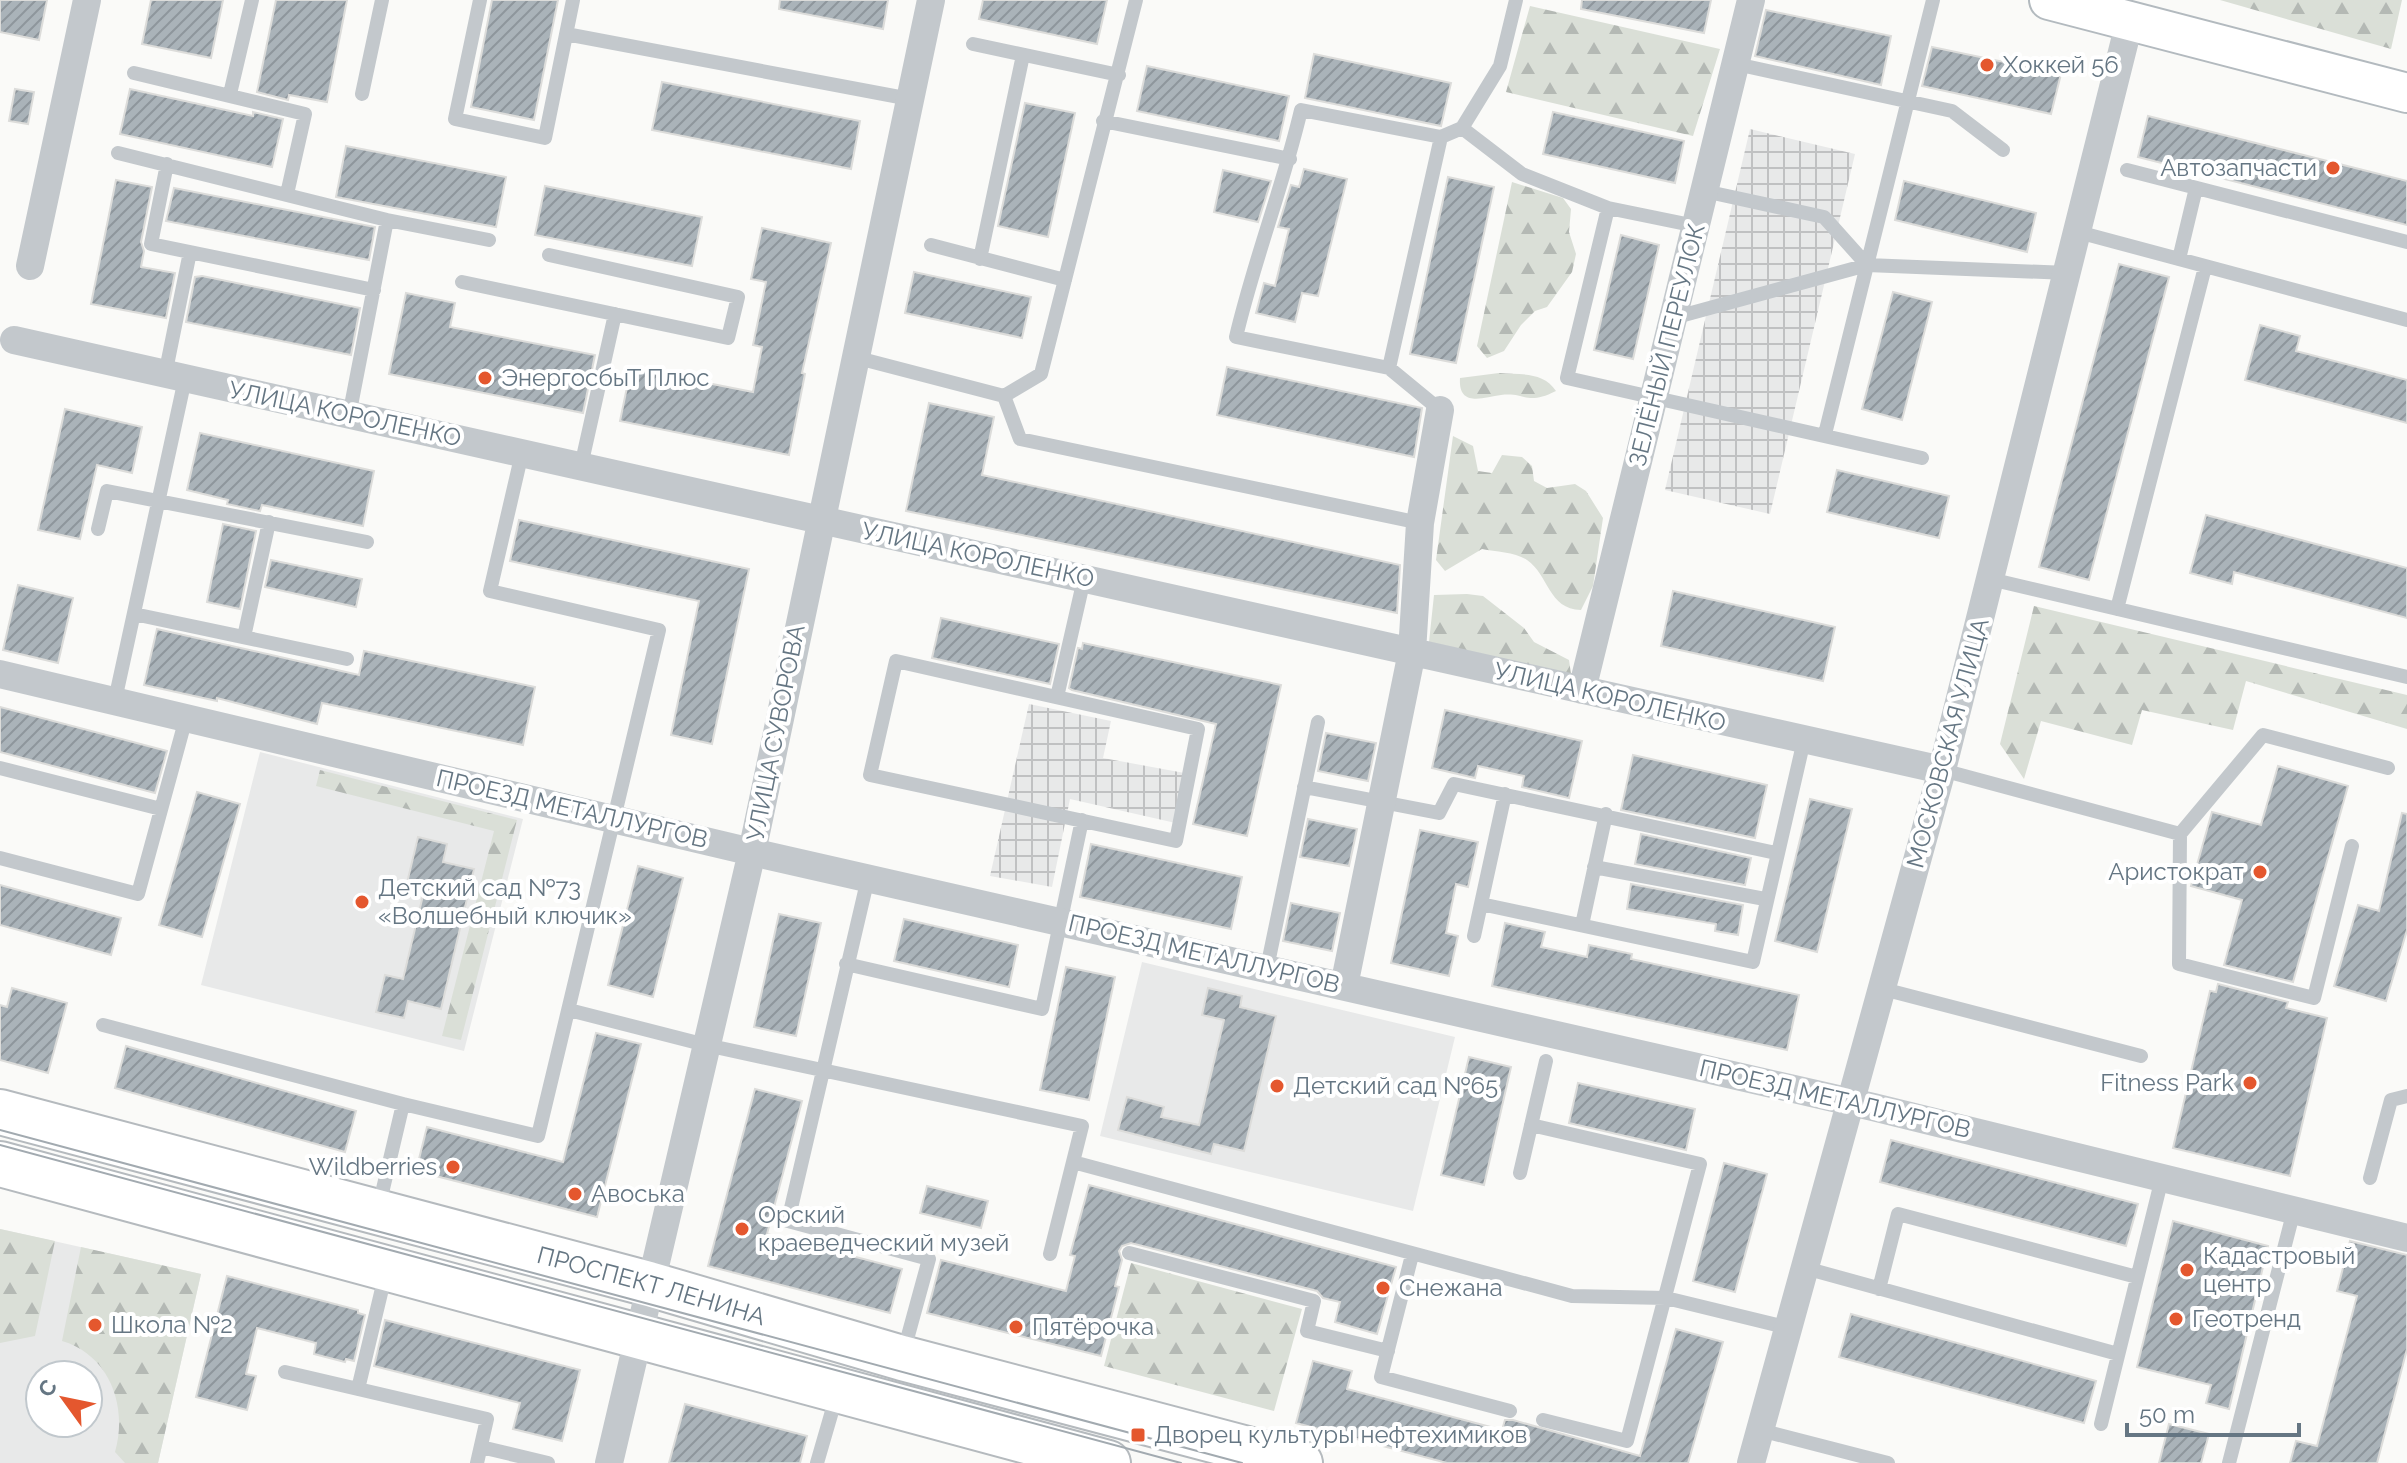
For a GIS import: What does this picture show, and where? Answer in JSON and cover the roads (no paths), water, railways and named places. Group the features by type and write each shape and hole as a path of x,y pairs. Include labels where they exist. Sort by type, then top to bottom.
{"main road":[{"path":"2049,0 2132,10 2407,93"},
{"name":"ПРОСПЕКТ ЛЕНИНА","path":"0,1112 389,1218 649,1284 902,1358 1104,1411 1273,1460"},
{"name":"ПРОСПЕКТ ЛЕНИНА","path":"0,1164 839,1389 1001,1441 1097,1462"}],"street":[{"path":"30,266 87,0"},
{"name":"УЛИЦА СУВОРОВА","path":"609,1463 752,852 819,520 931,0"},
{"name":"ЗЕЛЁНЫЙ ПЕРЕУЛОК","path":"1582,690 1751,0"},
{"name":"МОСКОВСКАЯ УЛИЦА","path":"1751,1463 1942,770 2132,10"},
{"name":"УЛИЦА КОРОЛЕНКО","path":"14,340 1942,770"},
{"path":"1344,986 1412,652 1420,523 1440,410"},
{"name":"ПРОЕЗД МЕТАЛЛУРГОВ","path":"0,674 752,852 1852,1102 2407,1238"},
{"path":"376,1263 389,1218"},
{"path":"839,1389 852,1343"},
{"path":"891,1404 902,1358"},
{"path":"1001,1441 1016,1388"},
{"path":"1097,1462 1104,1411"}],"lane":[{"path":"230,94 252,0"},
{"path":"362,94 382,0"},
{"path":"480,0 455,119 545,138 573,0"},
{"path":"854,357 1004,396 1041,374 1136,0"},
{"path":"1440,410 1389,368 1236,337 1251,271 1290,159 1301,110 1441,137 1462,128 1500,66 1516,0"},
{"path":"1825,434 1933,0"},
{"path":"566,34 910,99"},
{"path":"973,44 1119,75"},
{"path":"980,259 1023,55"},
{"path":"1736,64 1952,111 2003,150"},
{"path":"134,73 305,114 287,194"},
{"path":"1103,121 1290,159"},
{"path":"1462,128 1522,174 1608,208 1696,226"},
{"path":"1389,368 1441,137"},
{"path":"118,153 387,220 489,240"},
{"path":"167,164 151,244 374,290"},
{"path":"2127,170 2407,242"},
{"path":"2179,259 2196,188"},
{"path":"1704,191 1824,217 1867,265"},
{"path":"1608,208 1567,378 1922,458"},
{"path":"349,416 387,220"},
{"path":"2078,232 2407,320"},
{"path":"931,245 1065,280"},
{"path":"115,700 159,501 190,252"},
{"path":"462,282 728,338 738,297 549,255"},
{"path":"1673,318 1867,265 2068,273"},
{"path":"2117,609 2205,267"},
{"path":"581,466 615,314"},
{"path":"1004,396 1020,439 1420,523"},
{"path":"103,1025 538,1136 659,630 490,591 522,453"},
{"path":"98,529 107,491 367,542"},
{"path":"244,637 269,522"},
{"path":"1057,697 1084,579"},
{"path":"1990,579 2407,677"},
{"path":"134,614 347,659"},
{"path":"896,661 1057,697 1198,729 1176,841 870,775 896,661"},
{"path":"0,858 138,894 186,718"},
{"path":"1267,968 1318,722"},
{"path":"2352,846 2314,998 2179,964 2180,834 2263,735 2388,768"},
{"path":"1481,904 1753,962 1765,899 1804,740"},
{"path":"0,768 161,809"},
{"path":"1942,770 2180,834"},
{"path":"1304,787 1439,813 1454,784 1606,814 1776,853"},
{"path":"1474,936 1505,794"},
{"path":"1582,925 1606,814"},
{"path":"846,964 1042,1009 1082,820"},
{"path":"1594,867 1765,899"},
{"path":"868,878 788,1221 929,1259 902,1358"},
{"path":"1883,989 2141,1056"},
{"path":"569,1010 706,1045 1082,1126 1050,1254"},
{"path":"1520,1173 1546,1061"},
{"path":"2370,1178 2391,1100 2407,1096"},
{"path":"389,1218 403,1104"},
{"path":"1531,1125 1700,1164 1627,1441 1543,1420"},
{"path":"1073,1162 1572,1296 1666,1298 1789,1328"},
{"path":"2101,1424 2162,1178"},
{"path":"2229,1463 2294,1210"},
{"path":"1879,1289 1898,1214 2137,1277"},
{"path":"1129,1253 1314,1301 1307,1331 1388,1351"},
{"path":"1412,1255 1381,1377 1510,1411"},
{"path":"358,1389 376,1263"},
{"path":"1805,1268 2118,1354"},
{"path":"285,1372 487,1419 477,1463"},
{"path":"817,1463 839,1389"},
{"path":"1760,1430 1888,1463"},
{"path":"481,1447 548,1463"}],"tram line":[{"path":"0,1130 1242,1463"},
{"path":"0,1145 1181,1463"}],"place":[{"name":"Хоккей 56","path":"1987,65"},
{"name":"Автозапчасти","path":"2333,168"},
{"name":"ЭнергосбыТ Плюс","path":"485,378"},
{"name":"Аристократ","path":"2260,872"},
{"name":"Детский сад №73 «Волшебный ключик»","path":"362,902"},
{"name":"Fitness Park","path":"2250,1083"},
{"name":"Детский сад №65","path":"1277,1086"},
{"name":"Wildberries","path":"453,1167"},
{"name":"Авоська","path":"575,1194"},
{"name":"Орский краеведческий музей","path":"742,1229"},
{"name":"Кадастровый центр","path":"2187,1270"},
{"name":"Снежана","path":"1383,1288"},
{"name":"Геотренд","path":"2176,1319"},
{"name":"Школа №2","path":"95,1325"},
{"name":"Пятёрочка","path":"1016,1327"},
{"name":"Дворец культуры нефтехимиков","path":"1138,1435"}]}
